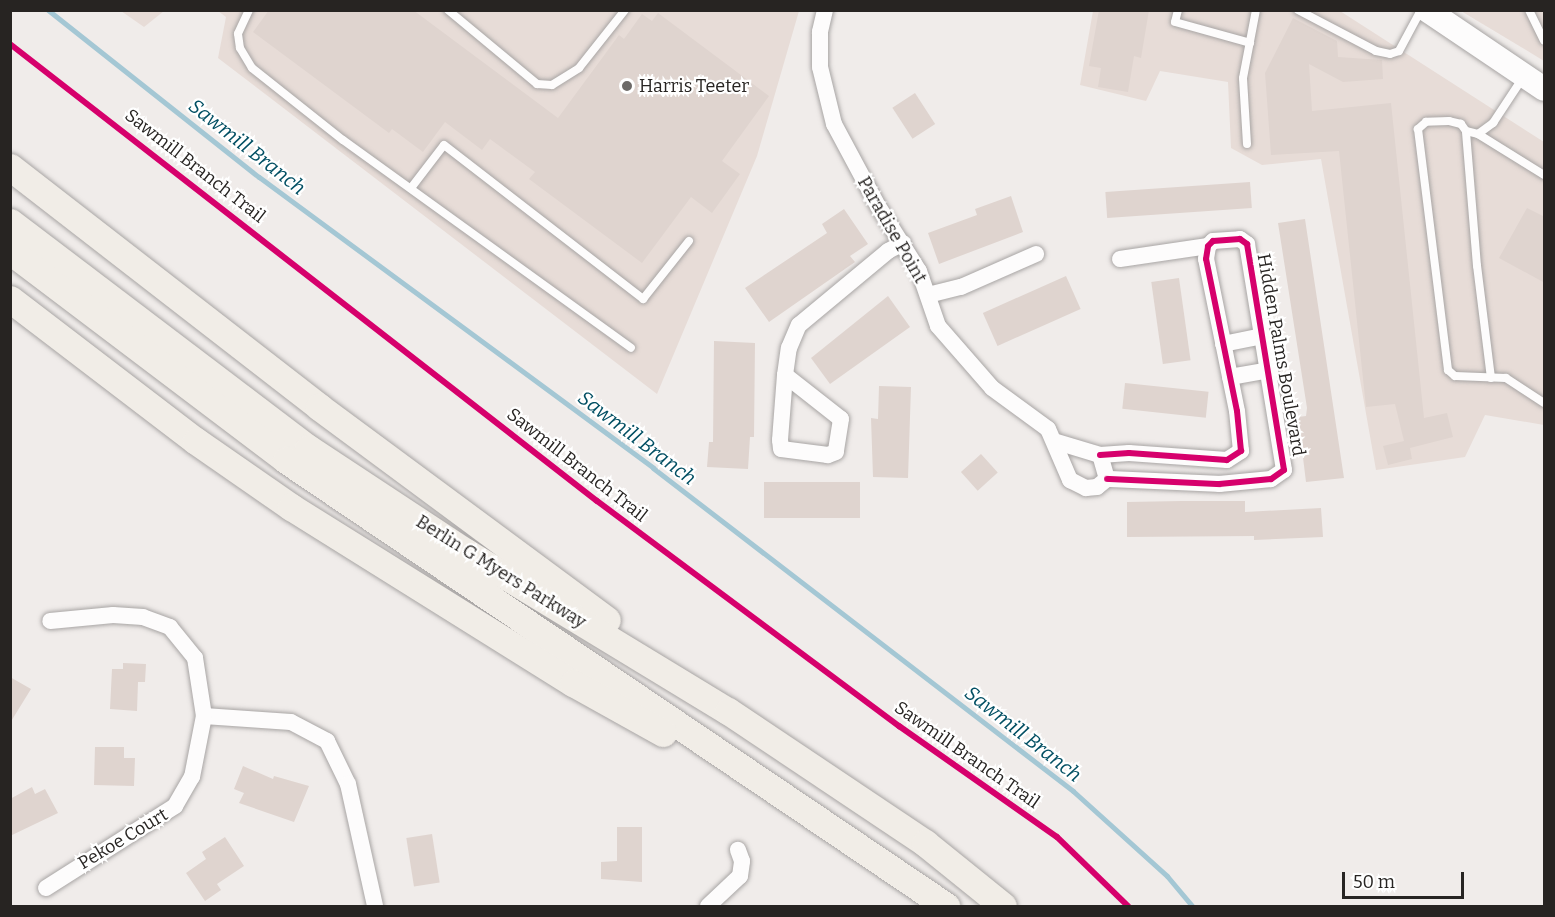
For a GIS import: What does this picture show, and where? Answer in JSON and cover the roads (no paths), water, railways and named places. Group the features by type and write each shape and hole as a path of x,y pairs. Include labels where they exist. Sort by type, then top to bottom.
{"main road":[{"path":"1427,10 1545,89"},
{"path":"10,167 301,393 728,711"},
{"name":"Berlin G Myers Parkway","path":"10,222 308,448 466,552 728,711 925,843 1003,906"},
{"name":"Berlin G Myers Parkway","path":"10,251 286,460 946,906"},
{"path":"10,299 186,434 291,507 573,683 820,820"}],"street":[{"name":"Paradise Point","path":"825,10 820,32 820,67 834,124 878,206 903,243 928,295 938,326 972,368 1039,421 1054,441 1070,480 1086,488 1097,487 1107,479"},
{"name":"Hidden Palms Boulevard","path":"1107,479 1219,484 1279,476 1285,464 1247,244 1229,238 1208,246 1120,259"},
{"path":"785,375 841,419 836,452 828,455 781,449 785,375 789,348 799,325 888,250 903,243"},
{"path":"1054,441 1100,455 1129,453 1235,457 1242,445 1206,259 1208,246"},
{"path":"928,295 961,287 1036,254"},
{"name":"Hidden Palms Boulevard","path":"1223,344 1263,336"},
{"name":"Hidden Palms Boulevard","path":"1230,377 1270,370"},
{"path":"1100,455 1107,479"},
{"name":"Pekoe Court","path":"46,888 175,806 192,777 204,716 195,658 170,627 143,617 113,615 50,621"},
{"path":"204,716 291,722 327,741 348,784 375,906"},
{"path":"708,906 740,876 742,861 738,850"}],"lane":[{"path":"249,10 238,34 240,48 252,68 411,188 631,348"},
{"path":"448,10 537,84 552,86 579,68 625,10"},
{"path":"1178,10 1175,22 1250,43"},
{"path":"1247,144 1243,78 1256,10"},
{"path":"1298,10 1376,51 1390,54 1400,51 1421,10"},
{"path":"1529,10 1543,38"},
{"path":"1478,134 1493,123 1524,75"},
{"path":"1491,378 1477,266 1466,131 1461,124 1449,121 1426,122 1418,129 1448,370 1455,376 1491,378 1506,378 1545,403"},
{"path":"1466,131 1478,134 1545,175"},
{"path":"411,188 444,145 643,299 689,241"}],"waterway":[{"name":"Sawmill Branch","path":"48,10 259,177 653,468 1073,791 1167,876 1192,906"}],"place":[{"name":"Harris Teeter","path":"627,86"}]}
